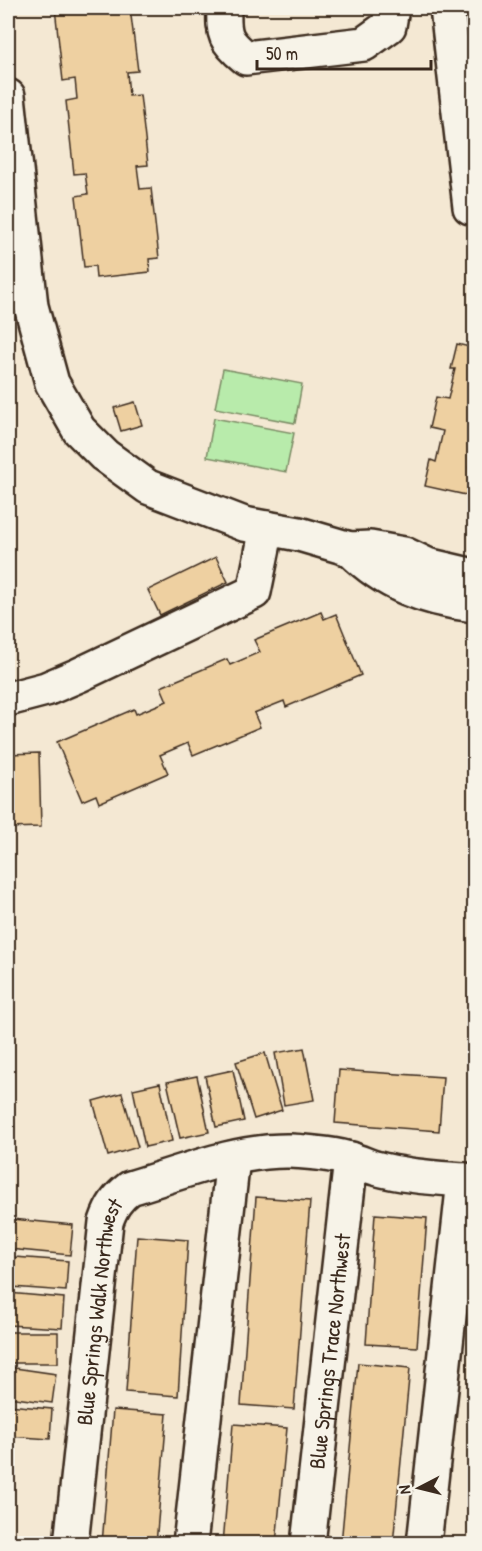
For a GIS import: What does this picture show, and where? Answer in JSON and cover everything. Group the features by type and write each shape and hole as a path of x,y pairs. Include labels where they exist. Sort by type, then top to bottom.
{"street":[{"path":"224,8 223,27 230,45 246,58 364,44 389,26 392,8"},
{"path":"447,8 463,51 470,207 474,207"},
{"path":"8,96 31,306 52,383 79,430 104,455 148,487 244,524 299,534 350,549 370,548 395,552 427,565 474,576"},
{"path":"8,699 46,689 68,680 254,592 267,528"},
{"path":"350,549 368,567 390,581 436,598 474,604"},
{"name":"Blue Springs Walk Northwest","path":"71,1544 105,1222 118,1197 130,1188 233,1158 258,1153 289,1151 351,1159 375,1168 469,1181"},
{"path":"190,1544 233,1158"},
{"name":"Blue Springs Trace Northwest","path":"309,1544 351,1159"},
{"path":"424,1544 469,1181"}],"green space":[{"path":"223,369 302,384 295,423 215,408"},
{"path":"214,418 294,433 286,472 207,457"}],"building":[{"path":"55,8 130,8 138,71 127,72 129,96 140,95 148,165 137,166 140,189 151,188 159,258 149,259 150,272 96,278 95,266 84,267 76,196 88,194 85,173 74,174 66,101 77,99 75,79 63,81"},
{"path":"457,344 474,348 474,446 466,495 425,486 431,460 436,462 443,431 429,428 436,397 448,399 455,369 451,369"},
{"path":"135,402 142,425 121,431 114,408"},
{"path":"216,557 228,582 160,615 148,590"},
{"path":"321,612 324,619 336,614 361,675 286,707 284,701 254,713 260,727 193,755 188,743 160,755 168,773 99,803 96,795 82,801 57,742 134,709 136,714 167,701 161,687 227,659 230,665 260,652 254,640"},
{"path":"39,753 41,827 8,828 8,754"},
{"path":"304,1048 314,1100 284,1105 275,1053"},
{"path":"265,1053 282,1110 254,1119 236,1062"},
{"path":"233,1070 244,1121 216,1127 205,1076"},
{"path":"339,1070 443,1077 439,1131 335,1123"},
{"path":"197,1076 209,1132 180,1138 167,1082"},
{"path":"160,1083 172,1141 145,1147 133,1089"},
{"path":"122,1093 138,1147 108,1156 93,1101"},
{"path":"256,1197 310,1201 294,1409 241,1405"},
{"path":"375,1214 427,1218 417,1347 366,1344"},
{"path":"12,1219 73,1225 70,1255 9,1249"},
{"path":"137,1236 188,1240 178,1396 126,1392"},
{"path":"14,1257 68,1261 66,1291 12,1287"},
{"path":"8,1293 64,1298 62,1328 8,1325"},
{"path":"8,1332 58,1332 58,1363 8,1363"},
{"path":"358,1363 410,1368 393,1544 341,1544"},
{"path":"8,1367 56,1374 52,1403 8,1397"},
{"path":"8,1405 52,1409 50,1439 8,1436"},
{"path":"113,1410 167,1414 156,1544 102,1544"},
{"path":"233,1424 287,1428 276,1544 223,1544"}]}
